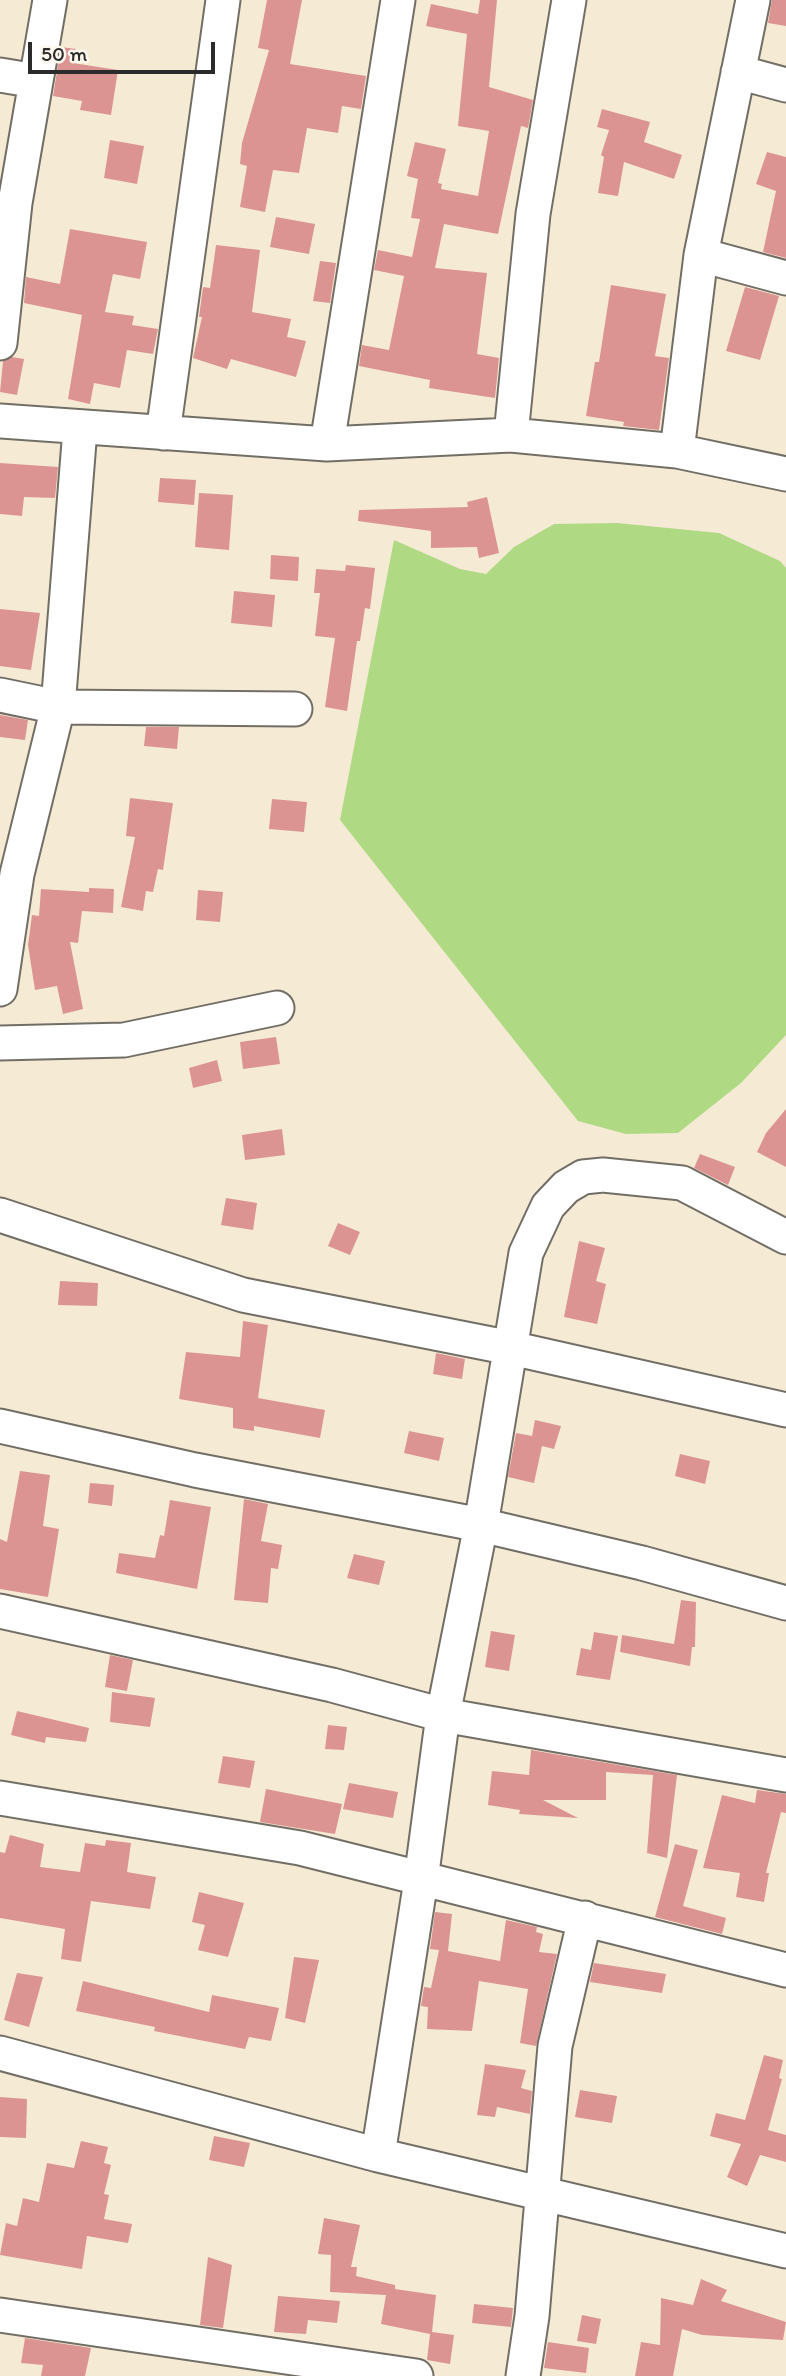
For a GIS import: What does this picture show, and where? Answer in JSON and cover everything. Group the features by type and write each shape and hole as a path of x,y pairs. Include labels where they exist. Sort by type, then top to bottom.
{"street":[{"path":"0,343 15,203 50,0"},
{"path":"163,433 223,0"},
{"path":"327,444 398,0"},
{"path":"511,435 533,214 569,0"},
{"path":"677,451 701,255 753,0"},
{"path":"738,72 786,85"},
{"path":"0,75 36,81"},
{"path":"701,255 786,278"},
{"path":"0,421 80,429 327,444 511,435 677,451 786,474"},
{"path":"0,989 8,872 58,707 80,429"},
{"path":"0,695 58,707 295,709"},
{"path":"0,1043 124,1040 276,1008"},
{"path":"378,2155 421,1880 443,1715 481,1525 526,1253 548,1206 566,1187 583,1177 603,1175 682,1183 786,1237"},
{"path":"0,1215 243,1295 511,1349 786,1410"},
{"path":"0,1426 195,1470 481,1525 642,1563 786,1603"},
{"path":"0,1611 332,1685 443,1715 786,1775"},
{"path":"0,1798 300,1848 786,1970"},
{"path":"523,2376 532,2316 555,2046 585,1918"},
{"path":"0,2053 378,2155 541,2196 786,2251"},
{"path":"0,2315 416,2376"}],"green space":[{"path":"617,523 719,533 780,561 786,568 786,1035 741,1083 678,1133 626,1134 578,1121 340,820 394,540 460,569 486,574 514,547 554,524"}],"building":[{"path":"267,0 302,0 290,64 366,76 361,109 342,106 338,133 307,128 299,173 273,170 265,212 240,207 247,166 240,164 242,143 269,50 258,48"},
{"path":"480,0 497,0 489,87 533,100 528,128 521,126 498,234 444,224 435,268 487,273 477,354 499,358 495,398 429,388 430,380 359,366 362,345 389,350 404,276 374,270 378,250 412,257 420,219 411,218 418,179 407,176 415,142 446,149 438,183 442,184 441,189 478,196 489,131 458,126 467,34 426,26 431,4 478,14"},
{"path":"772,0 786,0 786,26 768,23"},
{"path":"61,47 76,49 73,63 118,70 111,115 80,110 82,101 53,96"},
{"path":"602,109 650,122 644,142 682,155 674,179 624,162 618,196 598,193 604,157 601,155 609,130 597,127"},
{"path":"110,140 144,146 137,184 104,178"},
{"path":"767,152 786,157 786,258 763,252 776,191 756,184"},
{"path":"276,217 315,224 309,254 270,247"},
{"path":"70,229 147,242 140,279 113,274 105,312 134,316 132,325 158,329 153,354 127,350 120,388 94,383 90,404 68,399 82,315 24,303 26,277 60,284"},
{"path":"216,245 260,250 252,312 291,319 287,337 306,341 296,377 231,359 227,369 193,358 202,317 199,317 203,287 210,288"},
{"path":"320,261 336,263 330,303 313,301"},
{"path":"611,285 666,294 655,356 669,358 659,430 623,426 624,422 586,416 595,362 599,362"},
{"path":"745,287 779,296 760,360 726,351"},
{"path":"12,357 24,359 17,395 0,392 3,361"},
{"path":"0,463 58,467 55,498 24,497 22,516 0,514"},
{"path":"160,478 196,480 194,505 158,502"},
{"path":"199,493 233,495 229,550 195,547"},
{"path":"487,497 499,553 479,558 477,547 431,548 431,531 358,521 359,510 468,507 467,502"},
{"path":"271,555 299,557 298,581 270,579"},
{"path":"346,565 375,568 370,609 365,608 360,641 357,641 347,711 325,707 335,638 315,636 320,593 314,593 316,569 345,571"},
{"path":"234,591 275,595 272,627 231,623"},
{"path":"0,609 40,613 31,670 0,666"},
{"path":"0,715 28,720 25,740 0,737"},
{"path":"146,727 179,727 177,749 144,746"},
{"path":"130,798 173,803 163,870 158,869 153,892 146,891 143,911 121,907 135,837 126,836"},
{"path":"272,799 307,802 304,832 269,829"},
{"path":"89,888 114,889 113,913 82,911 78,943 70,942 83,1009 63,1014 57,986 35,990 28,945 32,915 39,916 41,889 89,892"},
{"path":"198,890 223,892 220,922 196,920"},
{"path":"276,1037 280,1064 243,1069 240,1042"},
{"path":"217,1060 222,1081 193,1088 189,1068"},
{"path":"786,1109 786,1167 757,1152 766,1133"},
{"path":"282,1129 285,1155 245,1160 242,1135"},
{"path":"700,1154 735,1167 728,1185 694,1168"},
{"path":"226,1198 257,1203 253,1230 221,1225"},
{"path":"338,1223 360,1232 350,1255 328,1246"},
{"path":"579,1241 605,1248 596,1281 606,1284 597,1324 564,1317"},
{"path":"60,1281 98,1283 97,1306 58,1305"},
{"path":"243,1321 268,1325 258,1398 325,1410 320,1438 254,1426 254,1431 233,1428 233,1408 179,1399 186,1352 240,1357"},
{"path":"436,1353 465,1359 462,1379 433,1374"},
{"path":"535,1420 561,1426 554,1449 542,1446 534,1483 508,1477 516,1433 532,1436"},
{"path":"409,1431 444,1438 439,1461 404,1453"},
{"path":"680,1454 710,1461 705,1484 675,1476"},
{"path":"20,1471 50,1475 43,1526 59,1529 48,1597 0,1589 0,1539 7,1542"},
{"path":"90,1483 114,1485 112,1506 88,1503"},
{"path":"244,1499 268,1504 261,1541 282,1545 278,1569 271,1568 268,1603 234,1600"},
{"path":"170,1500 211,1507 197,1589 116,1573 119,1553 155,1558 160,1535 164,1536"},
{"path":"354,1554 385,1561 379,1585 347,1578"},
{"path":"681,1600 696,1602 695,1647 692,1647 690,1666 620,1652 622,1635 674,1644"},
{"path":"491,1631 515,1635 509,1671 485,1667"},
{"path":"594,1632 618,1636 610,1680 576,1675 581,1648 591,1650"},
{"path":"110,1655 133,1660 127,1691 105,1687"},
{"path":"112,1692 155,1698 150,1727 110,1722"},
{"path":"17,1711 89,1728 86,1742 46,1737 45,1743 11,1735"},
{"path":"328,1725 347,1727 344,1750 325,1749"},
{"path":"531,1750 677,1775 667,1858 647,1853 653,1775 606,1772 606,1800 543,1800 578,1818 519,1814 520,1810 488,1805 492,1771 529,1775"},
{"path":"223,1756 255,1761 250,1788 218,1783"},
{"path":"349,1783 398,1792 393,1818 343,1809"},
{"path":"266,1789 342,1804 335,1834 260,1822"},
{"path":"757,1790 786,1794 786,1813 781,1812 766,1873 769,1873 764,1902 736,1897 740,1873 703,1868 722,1795 755,1803"},
{"path":"10,1835 44,1844 40,1867 80,1872 85,1843 105,1846 106,1840 131,1843 127,1872 156,1877 150,1909 91,1901 81,1962 61,1959 65,1929 0,1918 0,1852 5,1853"},
{"path":"675,1844 698,1850 683,1906 726,1918 722,1934 655,1917"},
{"path":"199,1892 244,1903 228,1957 198,1950 205,1925 192,1922"},
{"path":"435,1912 452,1914 448,1951 500,1961 506,1920 537,1927 536,1932 543,1934 539,1952 557,1954 536,2046 520,2043 528,1989 479,1981 472,2031 427,2029 428,2007 421,2006 424,1987 431,1988 439,1950 430,1949"},
{"path":"294,1957 319,1960 305,2023 285,2018"},
{"path":"594,1963 666,1974 662,1993 590,1982"},
{"path":"17,1973 43,1977 29,2027 4,2020"},
{"path":"83,1981 209,2012 212,1995 279,2008 271,2041 249,2037 245,2049 154,2031 155,2027 76,2011"},
{"path":"764,2055 783,2060 779,2078 782,2079 768,2130 786,2135 786,2162 760,2155 747,2186 727,2177 741,2144 710,2136 716,2113 745,2120"},
{"path":"485,2064 526,2070 521,2088 532,2091 530,2114 497,2107 495,2117 477,2115"},
{"path":"580,2090 617,2096 612,2123 575,2117"},
{"path":"0,2097 27,2099 26,2138 0,2137"},
{"path":"214,2136 250,2143 244,2167 209,2160"},
{"path":"81,2141 108,2147 104,2163 111,2165 104,2194 109,2195 104,2219 132,2224 128,2243 87,2236 82,2269 0,2255 6,2223 17,2226 23,2198 39,2202 47,2163 74,2168"},
{"path":"324,2218 360,2225 351,2267 357,2267 356,2276 395,2285 395,2289 436,2295 432,2332 454,2335 450,2364 427,2360 430,2334 381,2324 386,2295 330,2292 331,2255 318,2254"},
{"path":"208,2257 232,2265 223,2328 200,2325"},
{"path":"701,2279 727,2290 721,2301 786,2322 783,2340 702,2335 682,2329 673,2376 635,2376 641,2342 660,2345 661,2298 693,2305"},
{"path":"278,2296 340,2301 337,2323 308,2320 306,2334 274,2332"},
{"path":"474,2304 513,2308 511,2327 472,2323"},
{"path":"582,2315 601,2319 596,2344 577,2341"},
{"path":"25,2338 91,2348 85,2376 41,2376 43,2365 21,2363"},
{"path":"548,2342 589,2348 586,2373 544,2368"}]}
